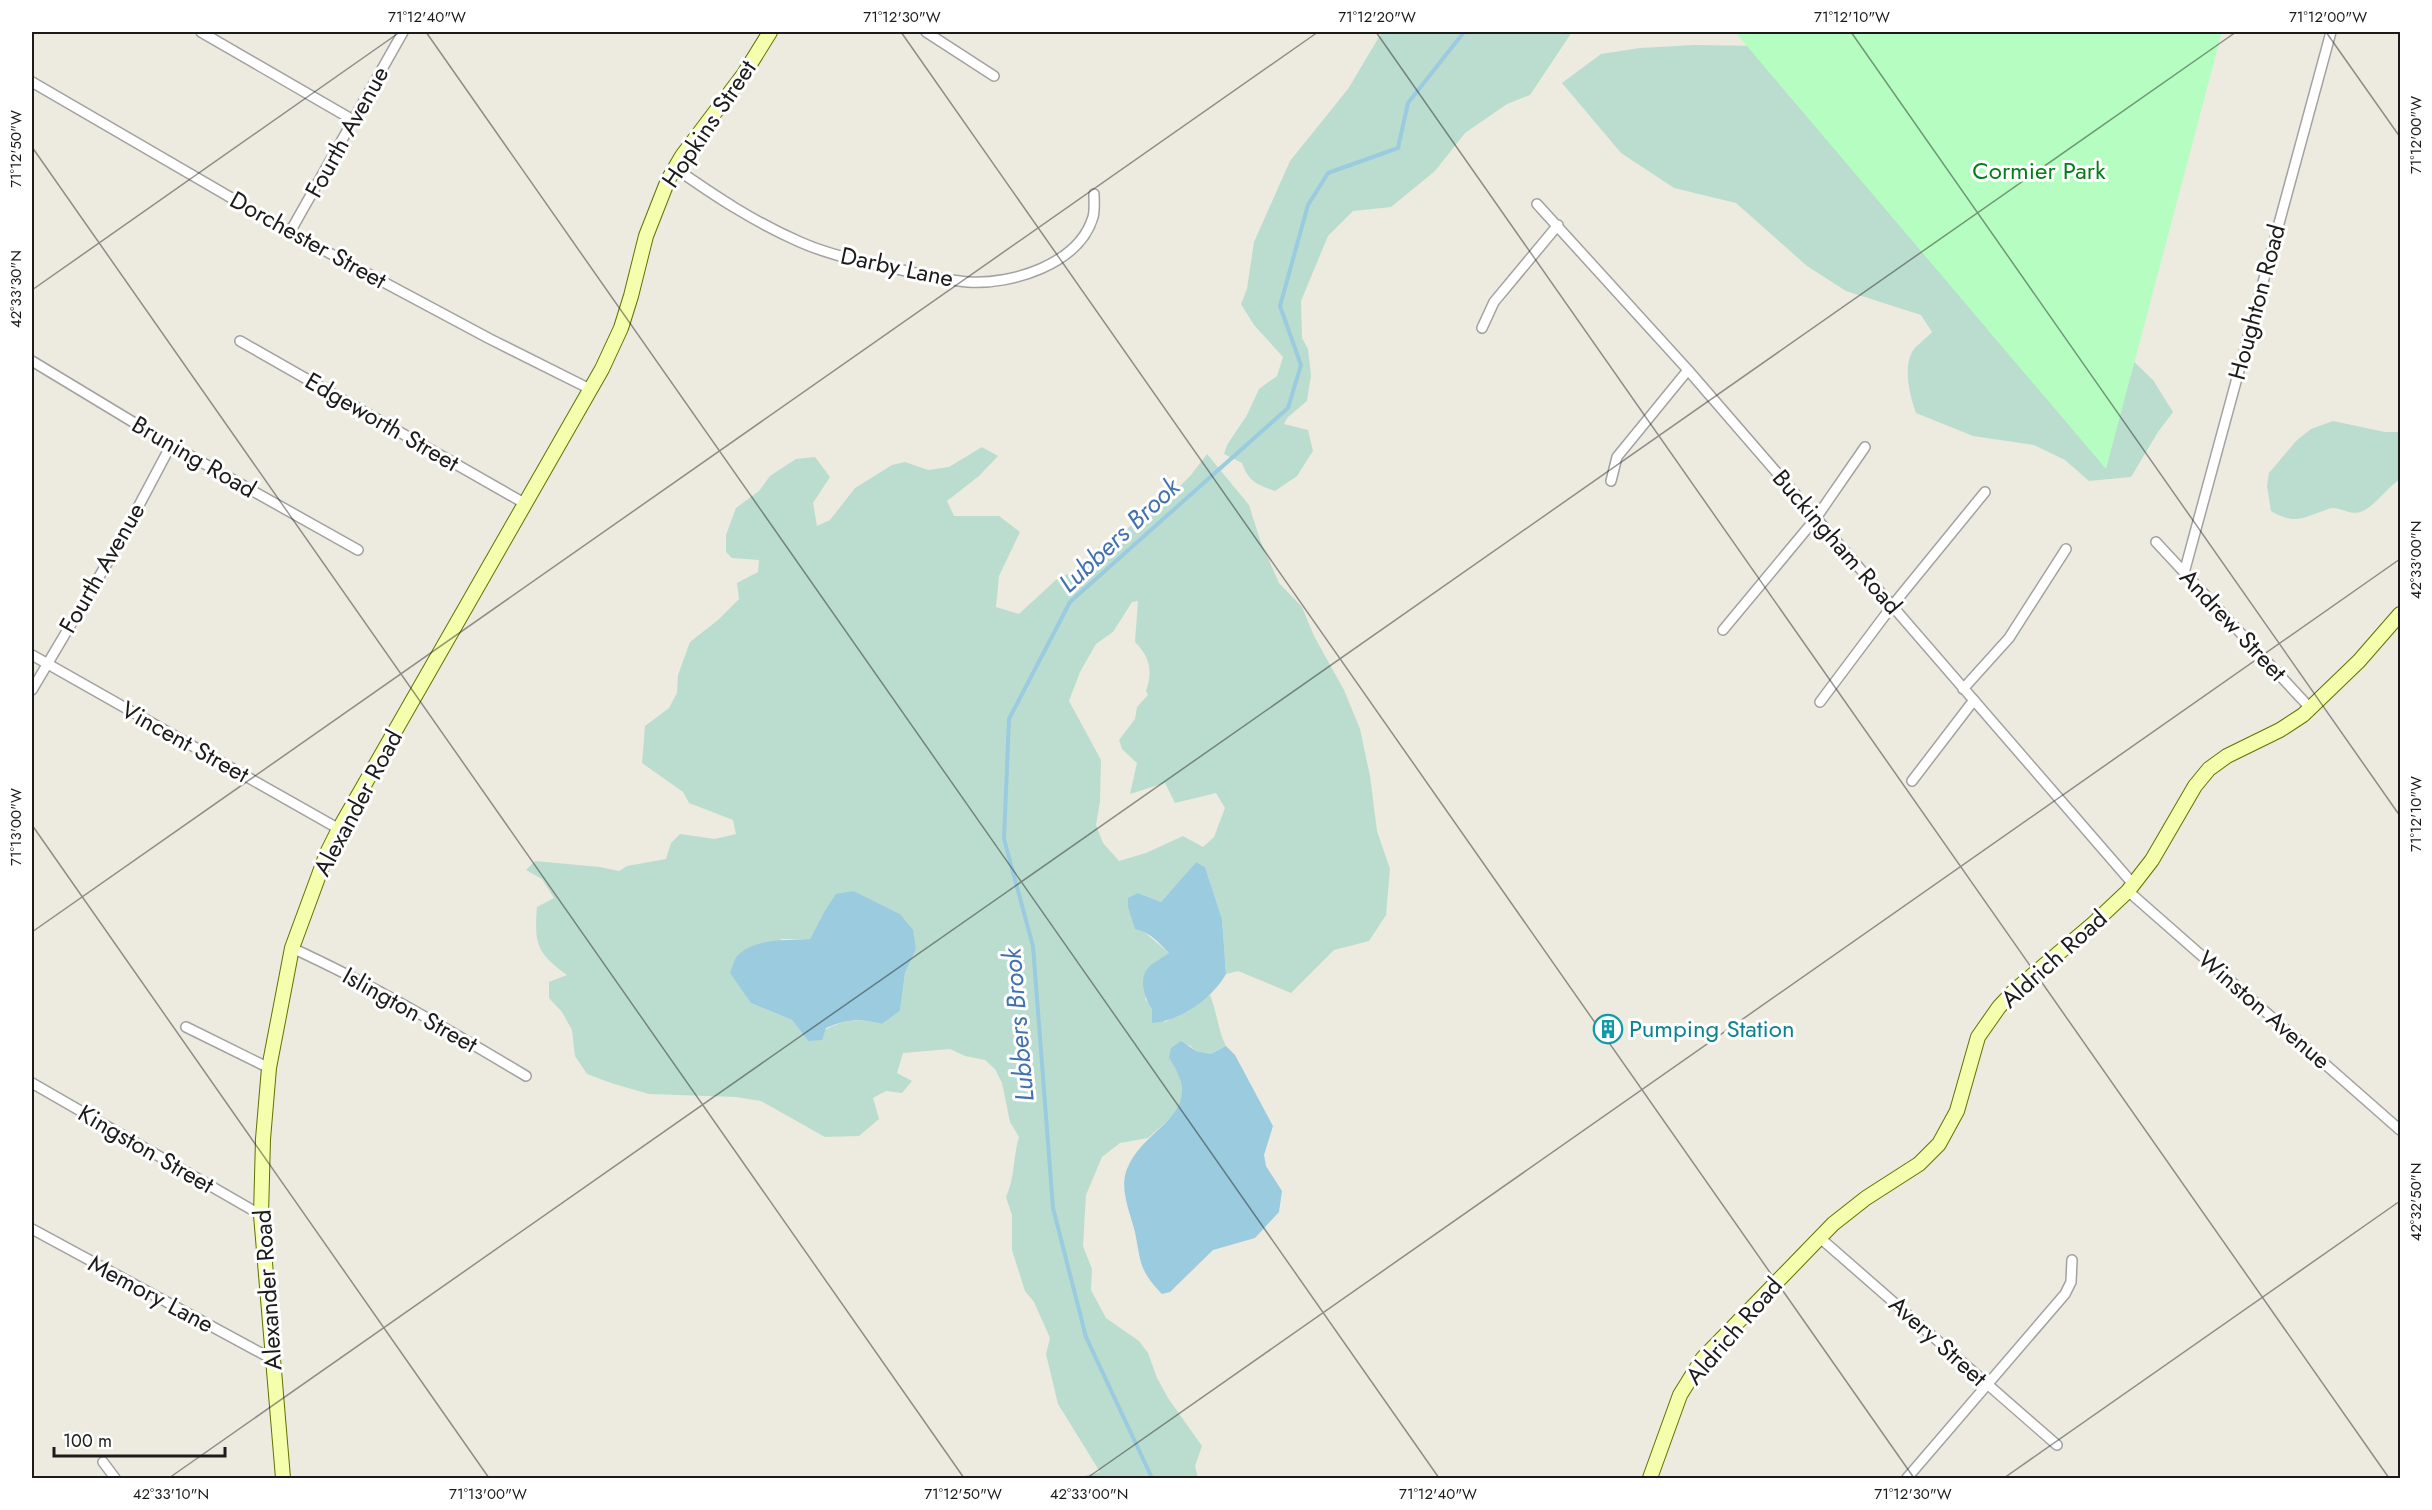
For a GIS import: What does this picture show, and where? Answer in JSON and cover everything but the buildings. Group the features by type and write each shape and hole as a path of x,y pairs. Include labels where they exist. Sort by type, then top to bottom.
{"street":[{"path":"201,32 353,120"},
{"name":"Fourth Avenue","path":"290,232 403,32"},
{"name":"Hopkins Street","path":"608,355 621,328 651,221 675,168 744,74 770,32"},
{"path":"926,32 994,76"},
{"name":"Houghton Road","path":"2184,573 2331,32"},
{"name":"Dorchester Street","path":"32,82 290,232 490,339 590,389"},
{"name":"Darby Lane","path":"675,168 756,222 803,244 876,265 968,282 999,282 1051,265 1073,247 1086,232 1093,216 1094,194"},
{"name":"Buckingham Road","path":"1537,204 1688,370 1974,700 2130,888"},
{"path":"1482,328 1495,300 1558,225"},
{"name":"Edgeworth Street","path":"240,341 524,503"},
{"name":"Alexander Road","path":"283,1479 261,1215 263,1139 269,1068 292,948 323,862 339,829 608,355"},
{"name":"Bruning Road","path":"32,361 171,445 358,550"},
{"path":"1611,481 1617,457 1688,370"},
{"name":"Fourth Avenue","path":"32,690 119,543 171,445"},
{"path":"1723,630 1816,518 1865,447"},
{"path":"1820,702 1892,606 1985,492"},
{"name":"Andrew Street","path":"2156,542 2311,709"},
{"path":"1963,689 2009,638 2066,549"},
{"name":"Aldrich Road","path":"1650,1479 1680,1395 1703,1358 1841,1217 1906,1174 1931,1154 1952,1124 1974,1048 1991,1017 2014,991 2094,923 2130,888 2164,842 2195,786 2206,772 2227,756 2280,730 2311,709 2359,661 2400,614"},
{"name":"Vincent Street","path":"32,655 339,829"},
{"path":"1912,781 1974,700"},
{"name":"Winston Avenue","path":"2130,888 2400,1130"},
{"name":"Islington Street","path":"292,948 337,969 444,1027 526,1076"},
{"path":"186,1027 269,1068"},
{"name":"Kingston Street","path":"32,1083 261,1215"},
{"name":"Memory Lane","path":"32,1229 272,1359"},
{"name":"Avery Street","path":"1819,1237 2057,1445"},
{"path":"1907,1479 2067,1292 2071,1282 2072,1260"},
{"path":"103,1462 115,1479"}],"green space":[{"path":"1382,32 1572,32 1530,95 1507,104 1465,133 1435,171 1391,207 1353,211 1328,236 1301,301 1302,338 1308,349 1311,375 1307,401 1288,417 1284,424 1308,430 1313,451 1297,476 1275,491 1254,481 1247,474 1242,463 1224,454 1259,389 1277,376 1283,357 1254,325 1241,304 1247,289 1254,242 1290,161 1348,89"},
{"name":"Cormier Park","path":"1735,32 2222,32 2106,469"},
{"path":"1694,45 1762,46 2126,354 2153,380 2173,412 2131,477 2089,481 2065,460 2034,445 1973,436 1916,413 1908,382 1909,359 1914,349 1932,332 1921,315 1846,291 1807,266 1736,203 1674,188 1621,153 1562,83 1601,54 1640,48"},
{"path":"2333,421 2385,432 2400,432 2400,479 2361,512 2353,513 2331,508 2306,517 2290,519 2271,511 2267,486 2269,473 2297,440 2311,429"},
{"path":"982,447 998,456 979,476 947,501 954,516 999,516 1020,532 999,576 996,607 1019,614 1059,577 1077,571 1089,555 1102,545 1118,539 1130,526 1158,508 1191,475 1207,454 1249,505 1260,540 1279,583 1302,607 1314,636 1344,690 1360,729 1370,776 1377,831 1390,869 1386,915 1369,941 1334,950 1291,993 1238,971 1226,974 1222,919 1205,867 1196,862 1161,902 1138,893 1143,931 1169,953 1159,961 1145,999 1165,1022 1210,995 1226,1046 1211,1054 1196,1051 1189,1045 1169,1058 1179,1072 1183,1098 1177,1112 1148,1138 1120,1143 1102,1157 1086,1195 1083,1246 1092,1269 1091,1290 1106,1318 1139,1341 1148,1353 1157,1378 1168,1398 1202,1446 1195,1466 1198,1478 1088,1478 1084,1476 1100,1472 1058,1404 1046,1354 1050,1338 1034,1302 1025,1291 1012,1250 1012,1215 1006,1197 1019,1137 1010,1122 1002,1083 995,1069 985,1060 965,1056 950,1049 903,1053 897,1073 912,1081 902,1093 886,1091 873,1098 879,1119 859,1136 825,1137 761,1101 736,1097 649,1094 587,1074 575,1056 572,1030 562,1012 549,998 549,982 567,975 544,954 537,939 537,907 554,898 542,879 526,870 535,861 619,871 627,866 666,859 671,843 680,834 715,839 736,834 733,820 689,803 683,792 642,763 645,726 669,708 677,693 678,675 690,642 718,620 739,599 737,583 758,572 759,560 732,558 726,552 726,535 736,508 759,491 770,476 796,459 815,457 830,477 813,503 817,526 830,520 855,488 892,465 905,462 928,470 949,467","holes":["1138,601 1135,642 1144,653 1150,671 1146,691 1148,695 1137,707 1135,719 1119,740 1122,749 1137,763 1130,794 1165,783 1175,803 1216,793 1225,808 1214,837 1203,847 1183,836 1146,853 1119,861 1103,843 1096,825 1100,801 1101,760 1069,701 1080,672 1096,644 1113,632 1132,602","854,891 900,914 916,949 905,973 900,1011 882,1024 861,1021 843,1022 826,1029 808,1041 792,1020 751,1003 781,939 810,939 824,912"]}],"water":[{"path":"1196,862 1205,867 1222,919 1226,974 1212,992 1194,1007 1173,1018 1152,1023 1152,1009 1145,995 1143,978 1150,966 1169,953 1149,935 1135,929 1128,907 1128,898 1138,893 1161,902"},
{"path":"854,891 900,914 913,930 916,949 905,973 900,1011 882,1024 854,1020 834,1025 826,1028 822,1040 808,1041 792,1020 751,1003 730,973 737,956 753,946 772,941 810,939 836,894"},
{"path":"1181,1041 1196,1051 1211,1054 1226,1046 1235,1055 1273,1126 1264,1155 1266,1166 1282,1191 1279,1212 1255,1238 1213,1250 1170,1292 1162,1294 1149,1279 1142,1266 1124,1184 1127,1169 1136,1154 1178,1107 1182,1093 1179,1078 1169,1058 1171,1048"}],"waterway":[{"name":"Lubbers Brook","path":"1152,1478 1086,1337 1053,1208 1033,946 1004,839 1009,719 1070,602 1288,408 1301,365 1280,306 1308,205 1328,173 1398,148 1408,103 1464,32"}],"place":[{"name":"Pumping Station","path":"1608,1029"}]}
